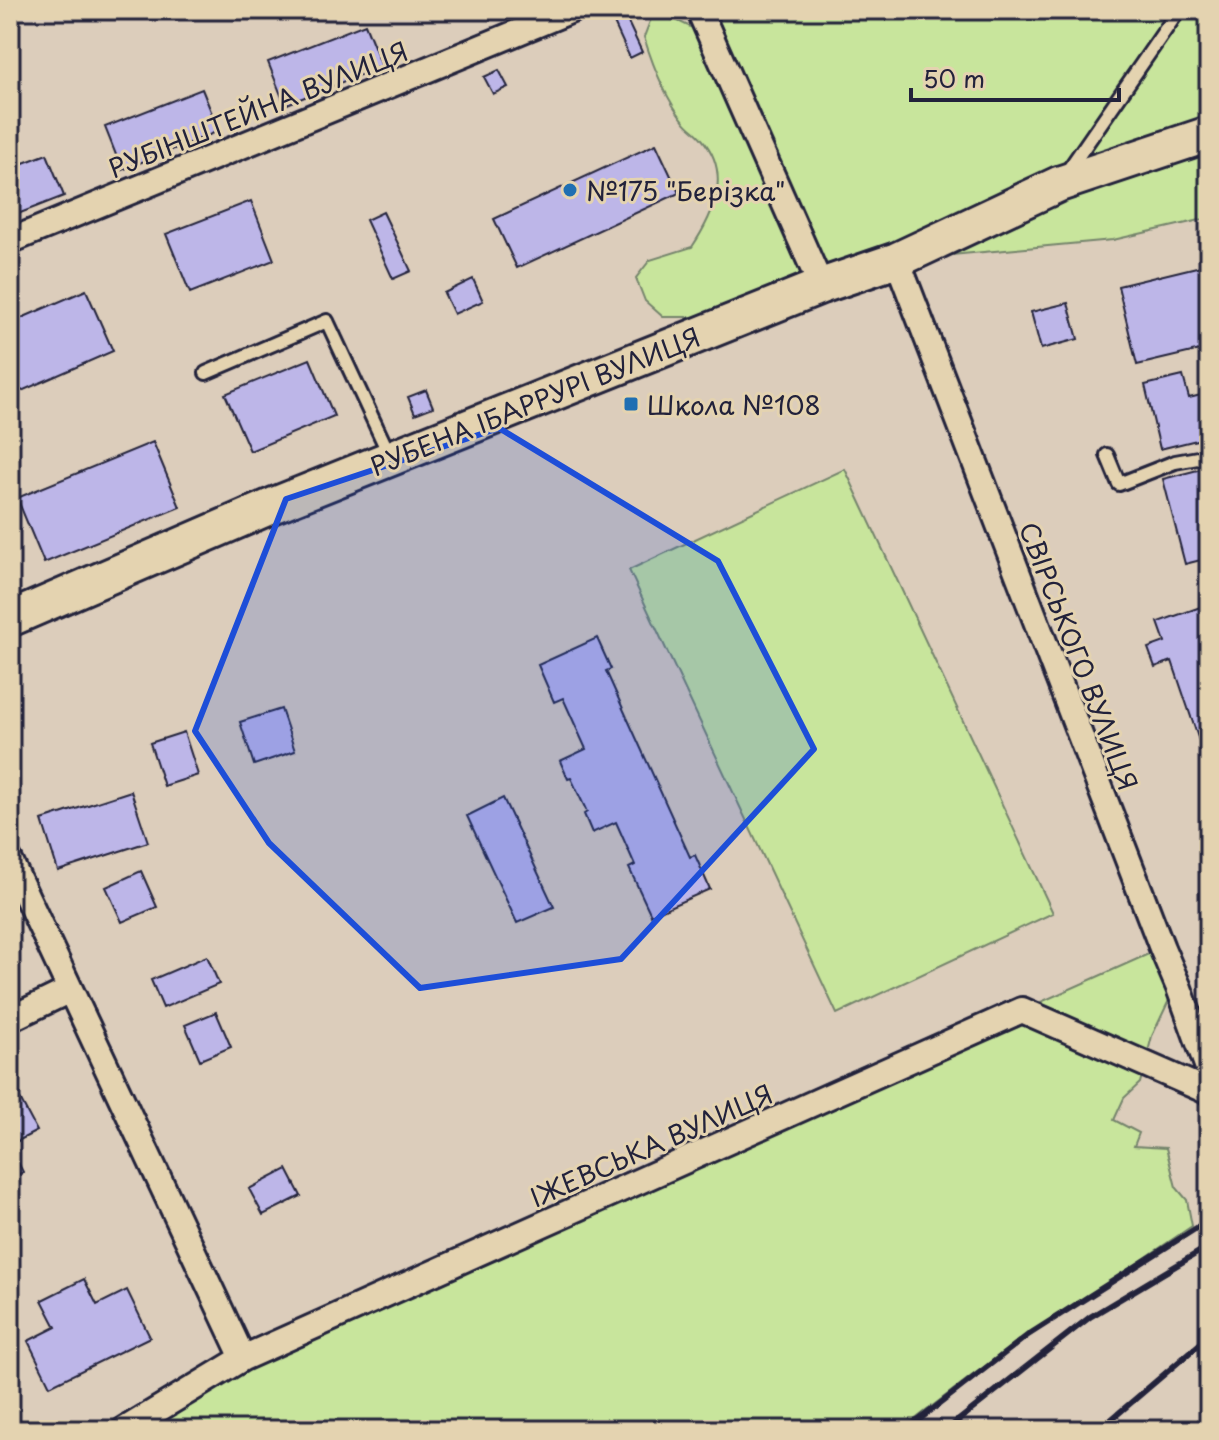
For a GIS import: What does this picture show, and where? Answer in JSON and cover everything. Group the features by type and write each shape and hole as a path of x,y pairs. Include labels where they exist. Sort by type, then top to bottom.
{"main road":[{"name":"РУБЕНА ІБАРРУРІ ВУЛИЦЯ","path":"10,619 274,505 821,286 897,260 1059,184 1209,134"}],"street":[{"name":"РУБІНШТЕЙНА ВУЛИЦЯ","path":"10,241 572,10"},
{"path":"699,10 821,286"},
{"name":"СВІРСЬКОГО ВУЛИЦЯ","path":"897,260 1209,1071"},
{"path":"10,861 243,1358"},
{"path":"10,1019 70,990"},
{"name":"ІЖЕВСЬКА ВУЛИЦЯ","path":"124,1430 243,1358 1022,1010 1209,1092"}],"lane":[{"path":"1059,184 1179,10"},
{"path":"206,373 327,321 391,459"},
{"path":"1107,455 1119,484 1175,462 1209,456"}],"highlighted area":[{"path":"499,428 718,561 814,749 621,959 420,988 269,843 195,731 286,499"}],"green space":[{"path":"699,10 1209,10 1209,218 1113,240 897,260 704,317 663,317 645,301 636,278 650,260 692,247 713,208 718,180 711,152 684,121 665,92 644,37 652,16 676,20 711,37"},
{"path":"845,469 1053,913 837,1014 629,570"},
{"path":"1162,948 1171,996 1152,1036 1140,1083 1124,1098 1114,1120 1139,1133 1134,1146 1166,1148 1176,1187 1187,1200 1192,1226 974,1374 901,1430 124,1430 243,1358"}],"building":[{"path":"626,18 642,52 630,58 614,23"},
{"path":"365,24 382,66 285,105 268,62"},
{"path":"499,70 508,87 493,94 484,77"},
{"path":"202,89 219,131 122,170 105,127"},
{"path":"656,144 679,193 517,268 494,219"},
{"path":"47,154 64,196 10,217 10,168"},
{"path":"251,201 274,260 190,293 166,234"},
{"path":"383,212 411,271 393,279 366,220"},
{"path":"1209,264 1209,348 1137,365 1118,286"},
{"path":"473,279 483,301 454,314 444,293"},
{"path":"86,290 113,351 10,396 10,323"},
{"path":"1068,303 1078,339 1041,349 1031,312"},
{"path":"310,359 334,416 250,451 225,394"},
{"path":"1183,376 1189,398 1209,393 1209,437 1160,449 1145,385"},
{"path":"426,390 433,407 415,414 408,397"},
{"path":"153,442 180,507 44,563 17,498"},
{"path":"1209,467 1209,558 1185,564 1163,479"},
{"path":"1209,604 1209,770 1172,661 1155,667 1148,648 1165,642 1158,622"},
{"path":"597,638 611,669 606,671 690,857 695,855 710,889 651,915 629,868 635,865 616,822 592,833 584,814 587,812 560,761 586,749 563,698 554,702 538,665"},
{"path":"281,709 295,751 254,765 240,722"},
{"path":"184,732 198,775 164,786 150,743"},
{"path":"131,791 148,842 58,871 42,820"},
{"path":"503,798 554,907 517,923 467,816"},
{"path":"141,871 157,907 122,922 106,887"},
{"path":"207,956 219,984 163,1008 151,980"},
{"path":"216,1012 231,1047 200,1060 185,1025"},
{"path":"13,1086 37,1131 10,1145 10,1088"},
{"path":"10,1147 23,1172 10,1179"},
{"path":"287,1169 301,1196 263,1215 249,1189"},
{"path":"84,1279 97,1305 127,1290 150,1337 50,1386 28,1341 56,1327 42,1300"}],"railway":[{"path":"906,1430 1028,1335 1209,1220"},
{"path":"946,1430 1090,1317 1209,1246"},
{"path":"1099,1430 1209,1336"}],"place":[{"name":"№175 \"Берізка\"","path":"570,190"},
{"name":"Школа №108","path":"631,404"}]}
